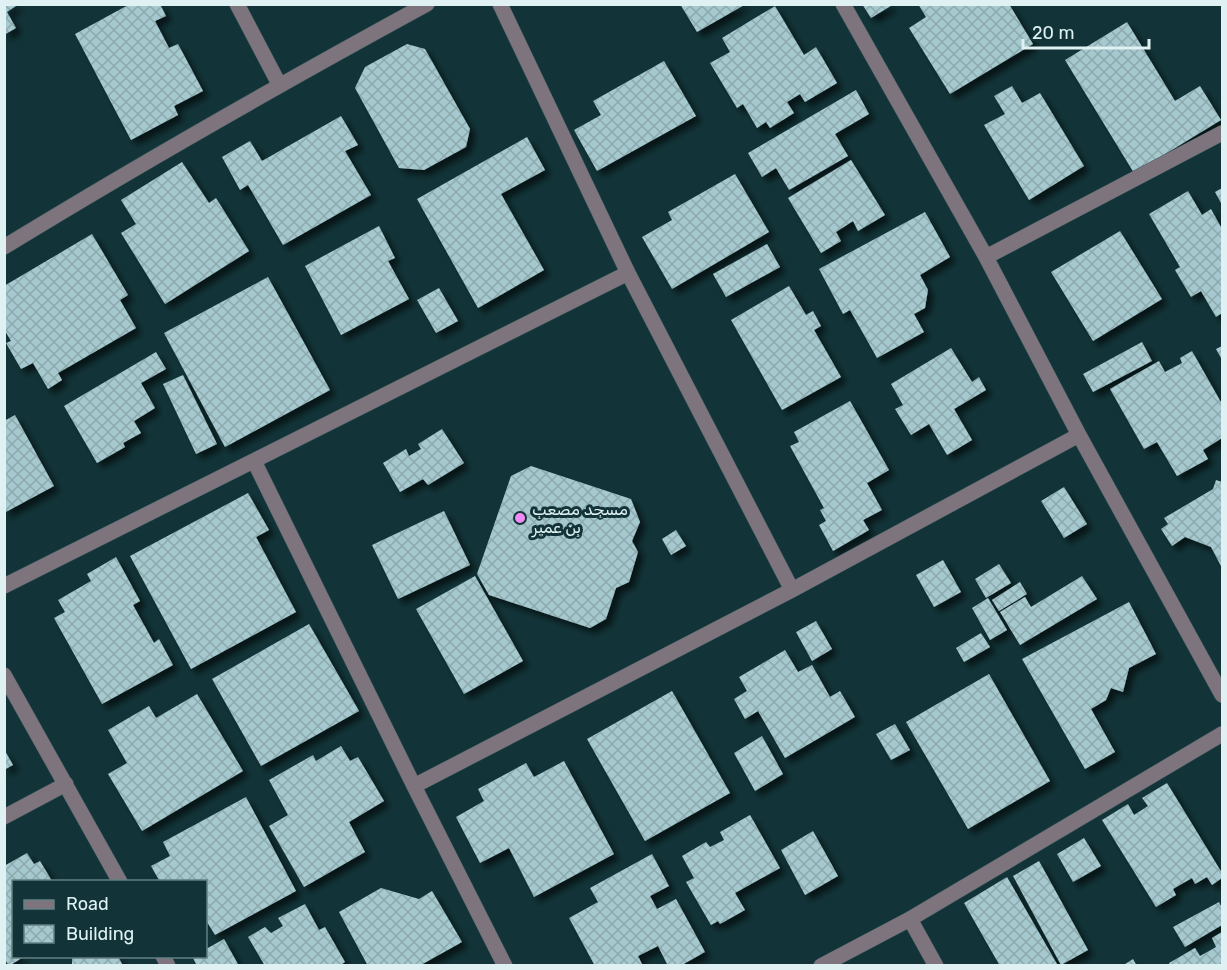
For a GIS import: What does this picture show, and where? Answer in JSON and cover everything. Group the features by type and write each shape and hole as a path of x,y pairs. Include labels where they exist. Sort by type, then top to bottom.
{"street":[{"path":"237,4 279,84"},
{"path":"4,247 279,84 427,4"},
{"path":"500,4 628,273 792,590"},
{"path":"843,4 987,256 1079,435 1222,695"},
{"path":"987,256 1222,133"},
{"path":"4,586 628,273"},
{"path":"414,786 792,590 1079,435"},
{"path":"254,461 505,966"},
{"path":"4,675 119,880"},
{"path":"821,966 910,919 1222,734"},
{"path":"4,818 66,784"},
{"path":"910,919 936,966"}],"building":[{"path":"4,4 19,4 7,12 16,28 4,35"},
{"path":"130,4 160,4 166,16 155,21 169,48 178,44 203,91 174,106 178,115 131,140 75,34"},
{"path":"680,4 746,4 697,32"},
{"path":"862,4 894,4 871,18"},
{"path":"918,4 1009,4 1033,44 950,94 909,28 926,17"},
{"path":"775,6 804,55 816,47 837,83 805,102 800,94 787,102 794,113 770,128 766,122 757,128 743,104 737,108 710,63 730,52 722,38"},
{"path":"1127,22 1175,101 1200,86 1221,120 1134,173 1065,60"},
{"path":"407,44 425,49 470,129 466,147 424,170 399,168 355,88 365,67"},
{"path":"664,61 696,116 597,171 574,130 601,115 593,101"},
{"path":"1012,86 1022,103 1040,93 1084,166 1029,200 984,125 1005,114 994,96"},
{"path":"856,90 869,114 835,134 848,156 789,190 776,168 762,177 748,153"},
{"path":"341,116 358,145 345,151 371,195 283,245 248,185 240,190 222,157 250,141 262,161"},
{"path":"527,137 545,170 501,194 544,270 478,308 417,199"},
{"path":"851,160 885,215 858,231 853,221 836,232 841,241 821,253 788,198"},
{"path":"182,162 209,203 216,198 249,251 165,304 121,233 136,224 121,200"},
{"path":"735,174 769,232 672,289 642,237 672,220 668,212"},
{"path":"1222,188 1222,205 1215,192"},
{"path":"1188,191 1202,215 1211,209 1222,229 1222,313 1216,317 1201,291 1191,297 1175,270 1180,267 1149,214"},
{"path":"925,212 950,257 920,275 928,290 925,308 914,314 924,332 877,358 850,310 843,314 819,269"},
{"path":"379,226 395,258 388,261 409,299 341,335 305,266"},
{"path":"1120,231 1162,299 1093,341 1051,272"},
{"path":"92,234 128,295 120,300 136,328 58,373 62,380 48,389 33,363 21,369 6,343 11,341 4,329 4,286"},
{"path":"767,244 780,267 726,297 713,274"},
{"path":"268,277 330,390 225,447 164,333"},
{"path":"789,286 806,315 813,311 821,326 814,330 841,377 782,410 731,320"},
{"path":"439,288 458,321 436,333 417,300"},
{"path":"1142,342 1152,361 1093,392 1083,374"},
{"path":"1222,346 1222,360 1216,349"},
{"path":"951,348 972,382 979,377 986,390 954,409 972,440 947,455 929,424 911,435 895,409 903,405 891,384"},
{"path":"1192,351 1222,404 1222,438 1203,450 1208,459 1177,476 1157,442 1144,449 1110,389 1159,361 1165,372 1182,363 1180,358"},
{"path":"156,352 166,369 141,383 155,408 134,421 141,433 123,443 125,447 97,463 64,406"},
{"path":"183,375 217,444 196,454 163,384"},
{"path":"850,401 889,470 867,483 882,510 863,520 869,530 833,551 819,525 826,521 820,510 824,508 790,446 799,442 794,432"},
{"path":"15,415 54,486 4,513 4,421"},
{"path":"442,429 464,463 428,485 423,479 400,492 383,463 406,449 409,456 421,449 418,444"},
{"path":"531,466 631,499 640,522 632,541 638,552 629,582 616,588 606,619 590,628 489,595 477,574 511,476"},
{"path":"1216,480 1222,482 1222,568 1211,547 1185,537 1172,546 1161,529 1168,524 1164,518 1213,489"},
{"path":"1064,487 1087,524 1064,538 1041,501"},
{"path":"248,493 269,530 256,537 296,612 191,669 130,556"},
{"path":"444,511 470,565 398,599 372,545"},
{"path":"676,530 686,546 671,555 662,539"},
{"path":"116,557 140,601 133,605 154,643 159,639 173,665 102,704 54,618 65,612 58,600 91,581 87,574"},
{"path":"943,560 961,592 934,607 916,575"},
{"path":"999,564 1011,583 986,598 975,579"},
{"path":"475,576 523,661 464,694 416,609"},
{"path":"1082,576 1097,599 1020,645 1000,612 1025,597 1031,607"},
{"path":"1020,582 1027,594 999,611 992,600"},
{"path":"988,598 1007,630 990,640 972,608"},
{"path":"1129,602 1156,654 1129,668 1123,692 1111,688 1106,700 1091,709 1115,752 1085,769 1022,659"},
{"path":"816,621 832,649 812,661 796,632"},
{"path":"309,624 359,711 261,766 212,679"},
{"path":"981,633 990,647 964,662 956,648"},
{"path":"785,650 798,672 812,665 830,697 840,691 855,717 785,758 758,711 745,719 734,699 747,691 739,677"},
{"path":"989,674 1050,781 968,829 906,722"},
{"path":"672,691 730,793 645,841 587,739"},
{"path":"197,694 243,771 142,831 108,774 127,763 108,730 149,706 156,718"},
{"path":"895,724 910,750 891,760 876,734"},
{"path":"762,736 783,774 755,791 734,753"},
{"path":"341,746 350,761 358,757 384,801 349,822 365,852 304,887 269,826 288,815 269,780 313,755 316,761"},
{"path":"4,749 13,765 4,770"},
{"path":"564,761 614,854 534,897 509,848 480,863 456,817 484,801 478,789 526,763 534,777"},
{"path":"1167,783 1222,873 1222,878 1212,885 1207,877 1195,884 1192,878 1173,889 1176,895 1156,907 1102,820 1128,804 1134,815 1148,806 1142,798"},
{"path":"246,797 296,891 215,935 207,922 207,880 159,880 151,866 170,856 163,842"},
{"path":"750,815 780,868 735,893 745,910 720,924 718,921 711,925 686,882 694,878 682,856 706,842 710,847 724,840 720,832"},
{"path":"813,831 838,876 805,895 781,850"},
{"path":"1084,838 1101,866 1073,882 1057,854"},
{"path":"27,853 34,864 40,861 51,880 12,880 12,958 22,958 9,966 4,958 4,866"},
{"path":"652,854 669,886 650,896 657,909 676,899 705,952 680,966 668,966 658,946 638,956 643,966 595,966 569,918 598,902 590,888"},
{"path":"1039,861 1088,950 1061,965 1013,876"},
{"path":"1007,877 1057,964 1055,966 1000,966 964,903"},
{"path":"381,888 419,899 432,891 462,942 419,966 368,966 339,912"},
{"path":"1219,902 1222,908 1222,925 1185,947 1173,927"},
{"path":"305,904 319,930 325,927 345,962 339,966 265,966 248,937 265,927 271,933 283,926 278,918"},
{"path":"1222,932 1222,966 1170,966 1169,963 1195,948 1200,956 1216,947 1212,938"},
{"path":"224,939 239,966 197,966 193,958 207,958 207,948"},
{"path":"72,958 119,958 123,966 72,966"},
{"path":"1133,959 1137,966 1122,966"}],"place":[{"name":"مسجد مصعب بن عمير","path":"520,518"}]}
